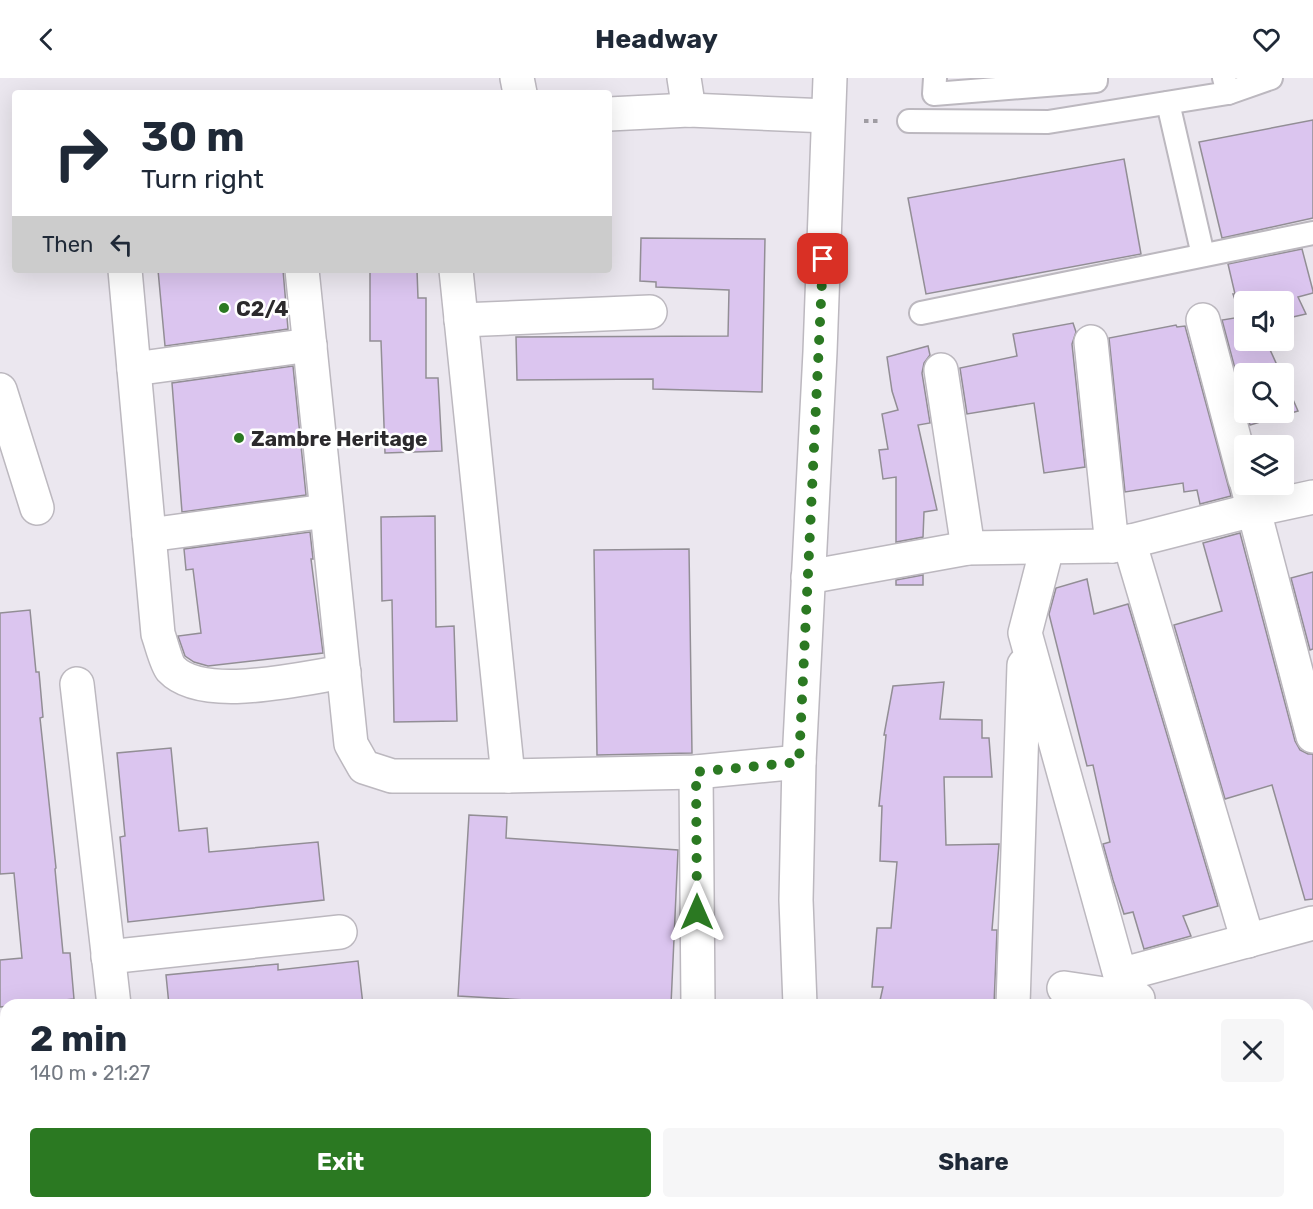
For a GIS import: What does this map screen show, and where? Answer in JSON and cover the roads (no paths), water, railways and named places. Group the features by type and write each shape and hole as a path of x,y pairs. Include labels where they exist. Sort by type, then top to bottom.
{"street":[{"path":"684,78 689,110"},
{"path":"800,999 796,900 799,762 820,352 830,78"},
{"path":"612,114 689,110 828,118"},
{"path":"125,273 158,634 170,668 197,685 238,687 344,672"},
{"path":"302,273 351,744 364,767 392,776 508,776 696,772 799,762"},
{"path":"456,273 508,776"},
{"path":"460,320 650,312"},
{"path":"1203,320 1234,437"},
{"path":"1091,342 1120,543 1248,940"},
{"path":"134,369 310,345"},
{"path":"941,370 968,548"},
{"path":"0,390 37,508"},
{"path":"808,577 968,548 1047,548 1120,543 1250,497 1313,498"},
{"path":"1250,497 1311,721"},
{"path":"149,535 326,511"},
{"path":"1013,999 1025,633 1047,548"},
{"path":"1025,633 1120,975 1313,923"},
{"path":"77,684 113,999"},
{"path":"696,772 698,999"},
{"path":"108,957 340,932"},
{"path":"1064,988 1138,999"}],"lane":[{"path":"935,78 934,94 1096,81 1096,78"},
{"path":"909,121 1048,122 1168,103 1226,85 1271,78"},
{"path":"1168,103 1203,255"},
{"path":"921,313 1313,233"}],"place":[{"name":"C2/4","path":"224,308"},
{"name":"Zambre Heritage","path":"239,438"}]}
